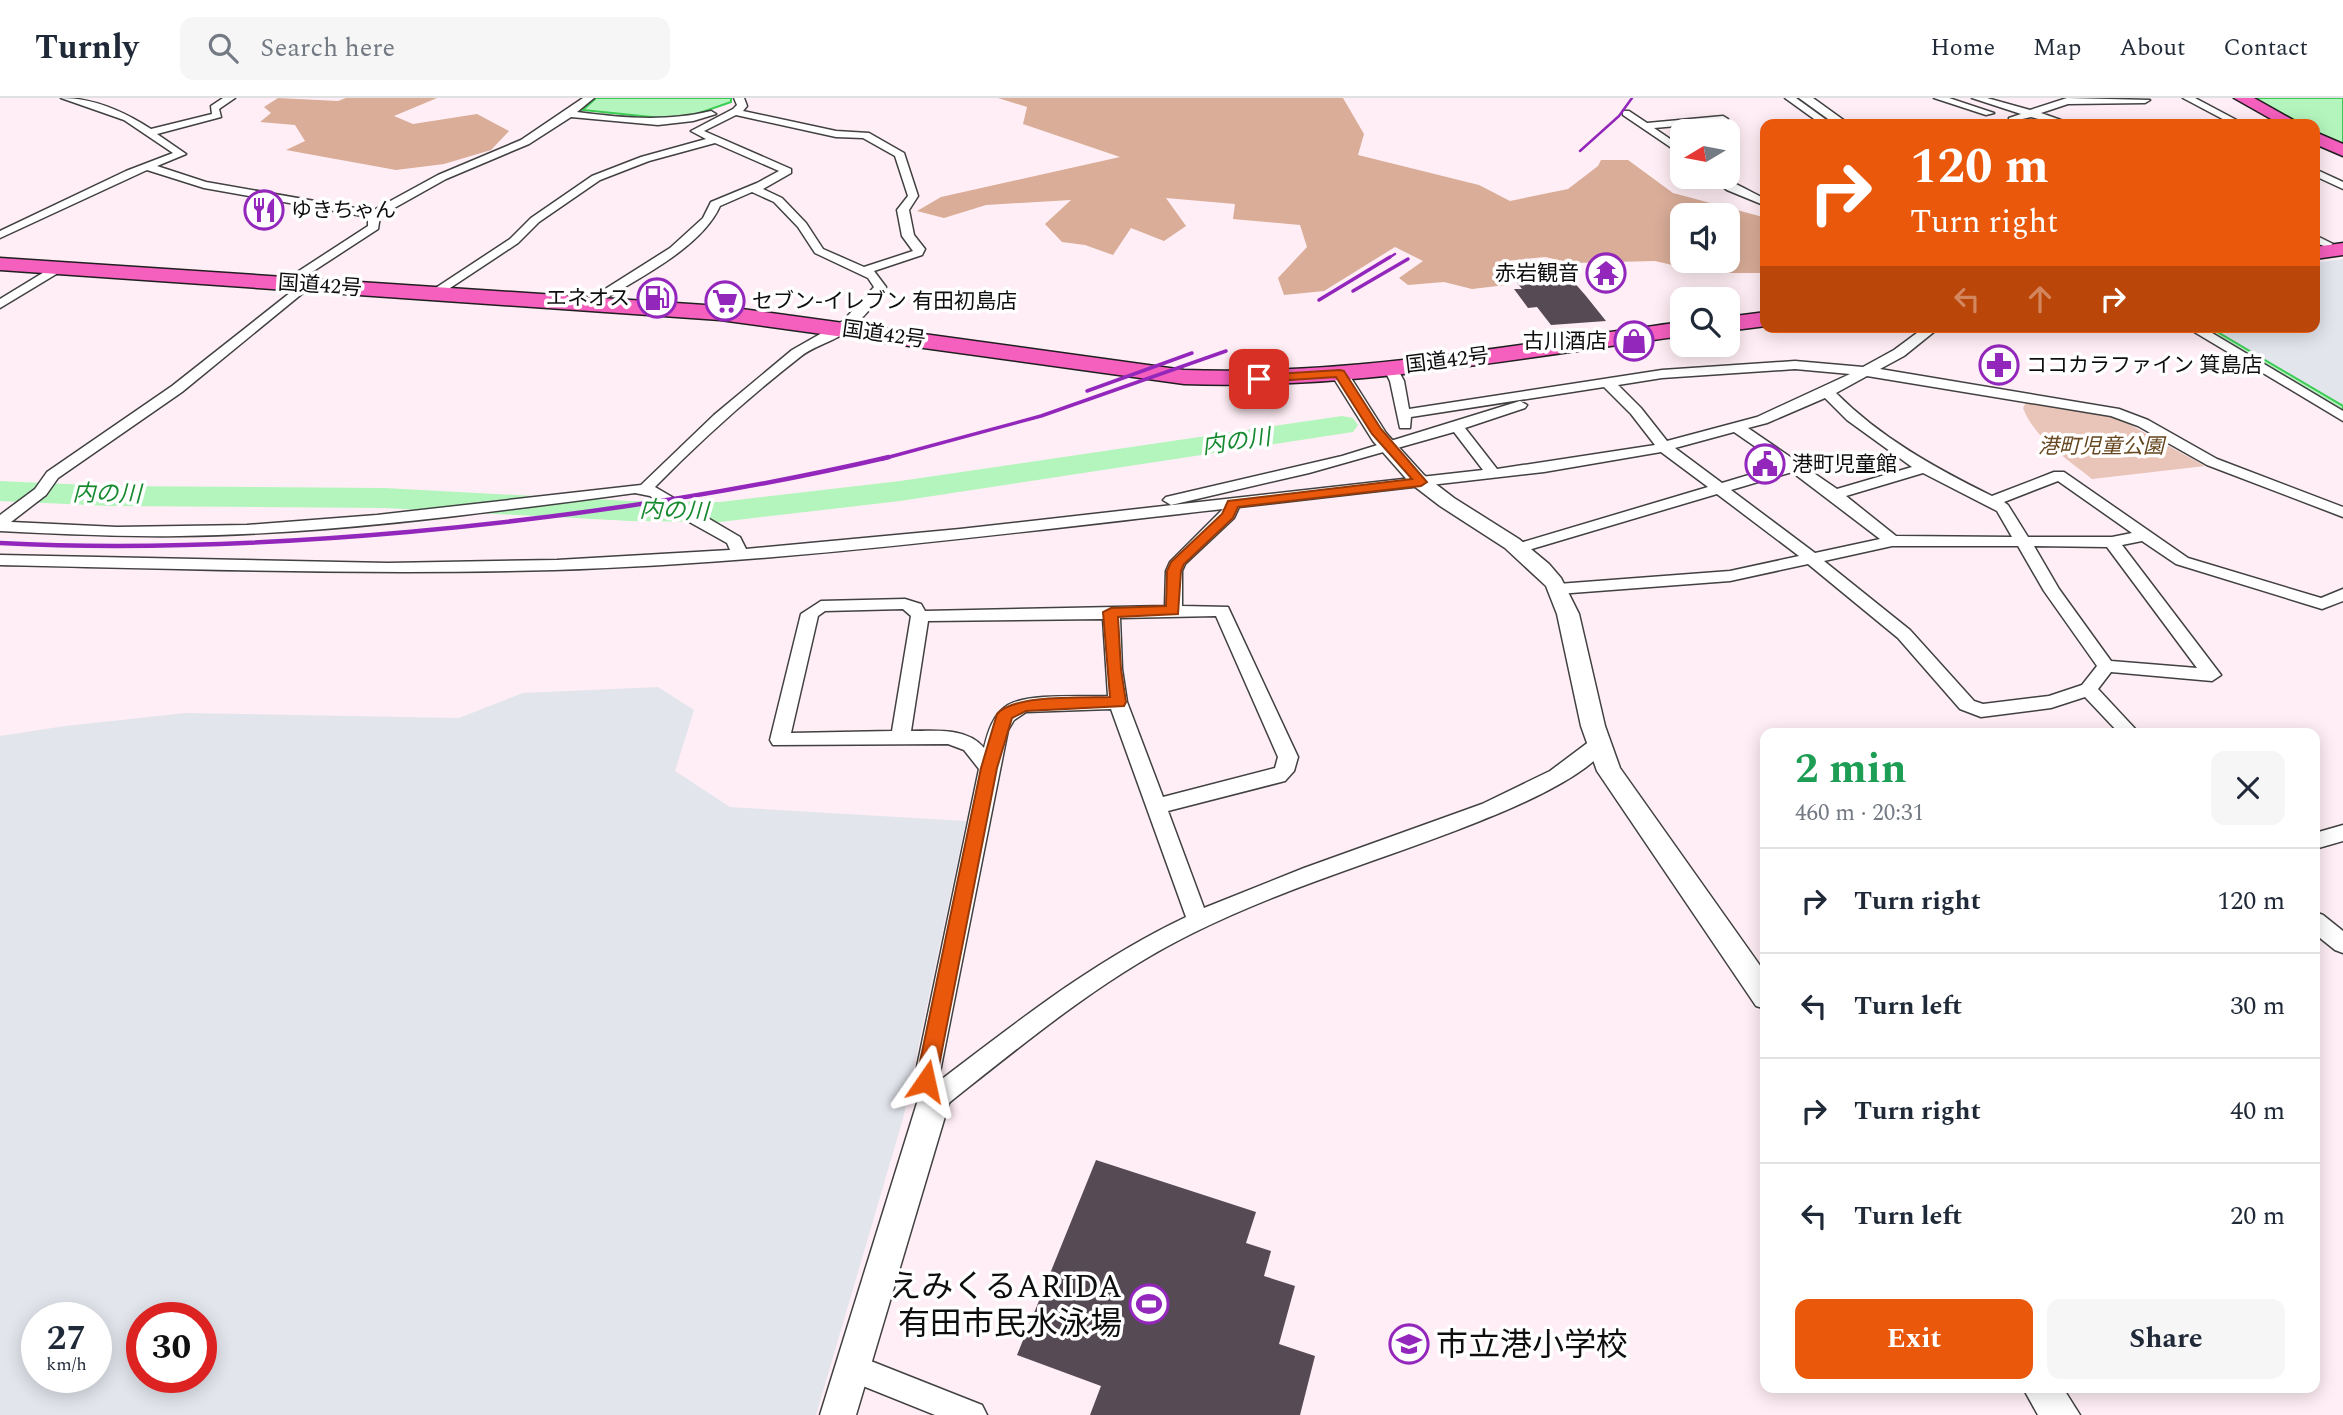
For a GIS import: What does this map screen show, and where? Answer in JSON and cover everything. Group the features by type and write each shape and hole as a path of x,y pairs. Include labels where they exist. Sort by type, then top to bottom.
{"highway":[{"path":"2242,98 2282,119"},
{"path":"2320,139 2343,151"},
{"name":"国道42号","path":"0,264 720,313 1184,377 1281,379 1340,374 1670,331"},
{"path":"1740,322 1760,320"}],"street":[{"path":"0,236 89,192 181,154 110,110 66,98"},
{"path":"148,133 218,115 214,108 230,98"},
{"path":"148,167 204,185 374,215 442,177 526,142 529,136 569,114 589,98"},
{"path":"1790,98 1820,119"},
{"path":"1805,98 1836,119"},
{"path":"1939,98 2009,119"},
{"path":"1977,98 2050,119"},
{"path":"2188,98 2229,119"},
{"path":"2015,119 2075,99 2145,100"},
{"path":"569,114 677,122 739,104 836,134 864,135 898,152 914,196 903,210 908,236 919,249 918,253 863,271"},
{"path":"589,303 669,254 708,220 715,204 787,171 696,131 739,104"},
{"path":"1626,113 1670,143"},
{"path":"1647,126 1670,124"},
{"path":"434,293 514,241 535,220 596,178 645,159 715,140"},
{"path":"2320,174 2343,186"},
{"path":"645,489 690,443 751,391 801,350 841,328 872,300 880,287 872,275 819,251 802,225 778,200 755,187"},
{"path":"1733,189 1760,200"},
{"path":"0,524 41,492 52,475 185,383 297,284 374,227 374,215"},
{"path":"0,304 59,267"},
{"path":"0,560 388,568 557,565 740,554 960,534 1493,474 1611,459 1738,428 1828,392 1909,347 1926,333"},
{"path":"2202,333 2343,417"},
{"path":"1405,414 1686,371 1816,365 2057,400 2113,412 2143,423 2212,463 2343,512"},
{"path":"1390,367 1397,381 1405,414 1396,445"},
{"path":"1340,374 1364,414 1396,445 1421,482 1519,548 1542,569 1558,589 1573,635 1597,746 1619,787 1760,988"},
{"path":"1608,383 1636,411 1664,447 1810,557 1904,634 1967,705 1981,710 2039,703 2088,689 2106,666"},
{"path":"960,534 1014,518 1168,500 1396,445 1565,390"},
{"path":"1828,392 1852,417 1924,468 2003,508 2052,592 2106,666 2212,675 2112,542"},
{"path":"1457,427 1493,474"},
{"path":"1738,428 1835,495 1892,541"},
{"path":"1519,548 1793,467"},
{"path":"1835,495 1924,468"},
{"path":"1993,501 2059,475 2182,561 2322,604 2343,594"},
{"path":"0,524 117,532 275,527 425,516 645,489 734,540 740,554"},
{"path":"1173,611 1174,571 1178,562 1228,515 1233,503"},
{"path":"1558,589 1730,576 1892,541 2112,542 2147,535"},
{"path":"900,738 920,616 915,608 905,604 821,607 810,614 780,740 900,738 949,737 961,740 978,753 989,768"},
{"path":"920,616 1222,611 1288,757 1284,771 1278,776 1157,806"},
{"path":"1111,612 1113,669 1118,702 1198,920"},
{"path":"2088,689 2125,728"},
{"path":"933,1104 926,1081 989,768 1002,721 1011,710 1024,706 1118,702"},
{"path":"838,1415 933,1104 941,1094 1084,985 1198,920 1250,897 1518,797 1544,785 1597,746"},
{"path":"2320,840 2343,833"},
{"path":"2320,925 2343,944"},
{"path":"853,1368 972,1415"},
{"path":"2046,1393 2061,1415"}],"shaded area":[{"path":"278,98 338,101 346,98 437,98 394,116 413,124 477,114 509,131 491,150 444,164 396,170 286,150 305,141 295,125 260,122 271,113 264,107"},
{"path":"596,98 731,98 731,102 688,117 661,118 583,110"},
{"path":"998,98 1343,98 1364,134 1358,155 1479,185 1510,201 1568,189 1598,166 1601,160 1628,160 1673,193 1710,203 1670,203 1670,264 1655,261 1572,263 1545,257 1495,262 1506,285 1472,289 1444,282 1408,285 1399,278 1423,261 1395,247 1324,291 1284,295 1278,278 1307,247 1300,225 1233,219 1235,204 1166,198 1186,226 1164,241 1131,228 1113,255 1085,245 1062,242 1045,224 1071,200 986,205 944,218 917,211 941,197 1120,157 1023,124 1027,107"},
{"path":"2252,98 2343,98 2343,146 2320,134 2320,119 2292,119"},
{"path":"1740,211 1760,216 1760,273 1740,273"},
{"path":"2343,259 2343,406 2219,333 2320,333 2320,262"},
{"path":"2206,333 2219,333 2343,406 2343,414"},
{"path":"658,687 694,710 675,771 730,807 966,821 903,1119 816,1415 0,1415 0,736 186,713 459,718 523,693"}],"green space":[{"name":"港町児童公園","path":"2028,399 2116,417 2205,466 2092,479 2053,448 2035,429 2023,408"}],"building":[{"path":"1565,272 1606,321 1551,325 1537,307 1528,308 1514,289 1522,289 1512,276"},
{"name":"えみくるARIDA 有田市民水泳場","path":"1096,1160 1256,1212 1246,1243 1271,1251 1264,1276 1295,1286 1279,1344 1315,1356 1300,1415 1090,1415 1101,1386 1017,1355"}],"waterway":[{"name":"内の川","path":"0,491 111,496 384,498 631,511 720,512 900,491 1342,425"}],"railway":[{"path":"1580,151 1619,116 1632,98"},
{"path":"1387,259 1395,254"},
{"path":"1319,300 1390,257"},
{"path":"1353,291 1408,259"},
{"path":"882,459 1041,416 1226,351"},
{"path":"1087,391 1192,353"},
{"path":"0,543 204,545 408,532 650,503 889,457"}],"place":[{"name":"ゆきちゃん","path":"264,210"},
{"name":"赤岩観音","path":"1606,273"},
{"name":"エネオス","path":"657,298"},
{"name":"セブン-イレブン 有田初島店","path":"725,301"},
{"name":"古川酒店","path":"1634,341"},
{"name":"ココカラファイン 箕島店","path":"1999,365"},
{"name":"港町児童館","path":"1765,464"},
{"name":"えみくるARIDA 有田市民水泳場","path":"1149,1304"},
{"name":"市立港小学校","path":"1409,1344"}],"route":[{"path":"926,1081 989,768 1005,714 1024,706 1118,702 1113,669 1111,612 1173,611 1174,571 1178,562 1228,515 1233,503 1421,482 1397,458 1376,431 1340,374 1259,379"}]}
